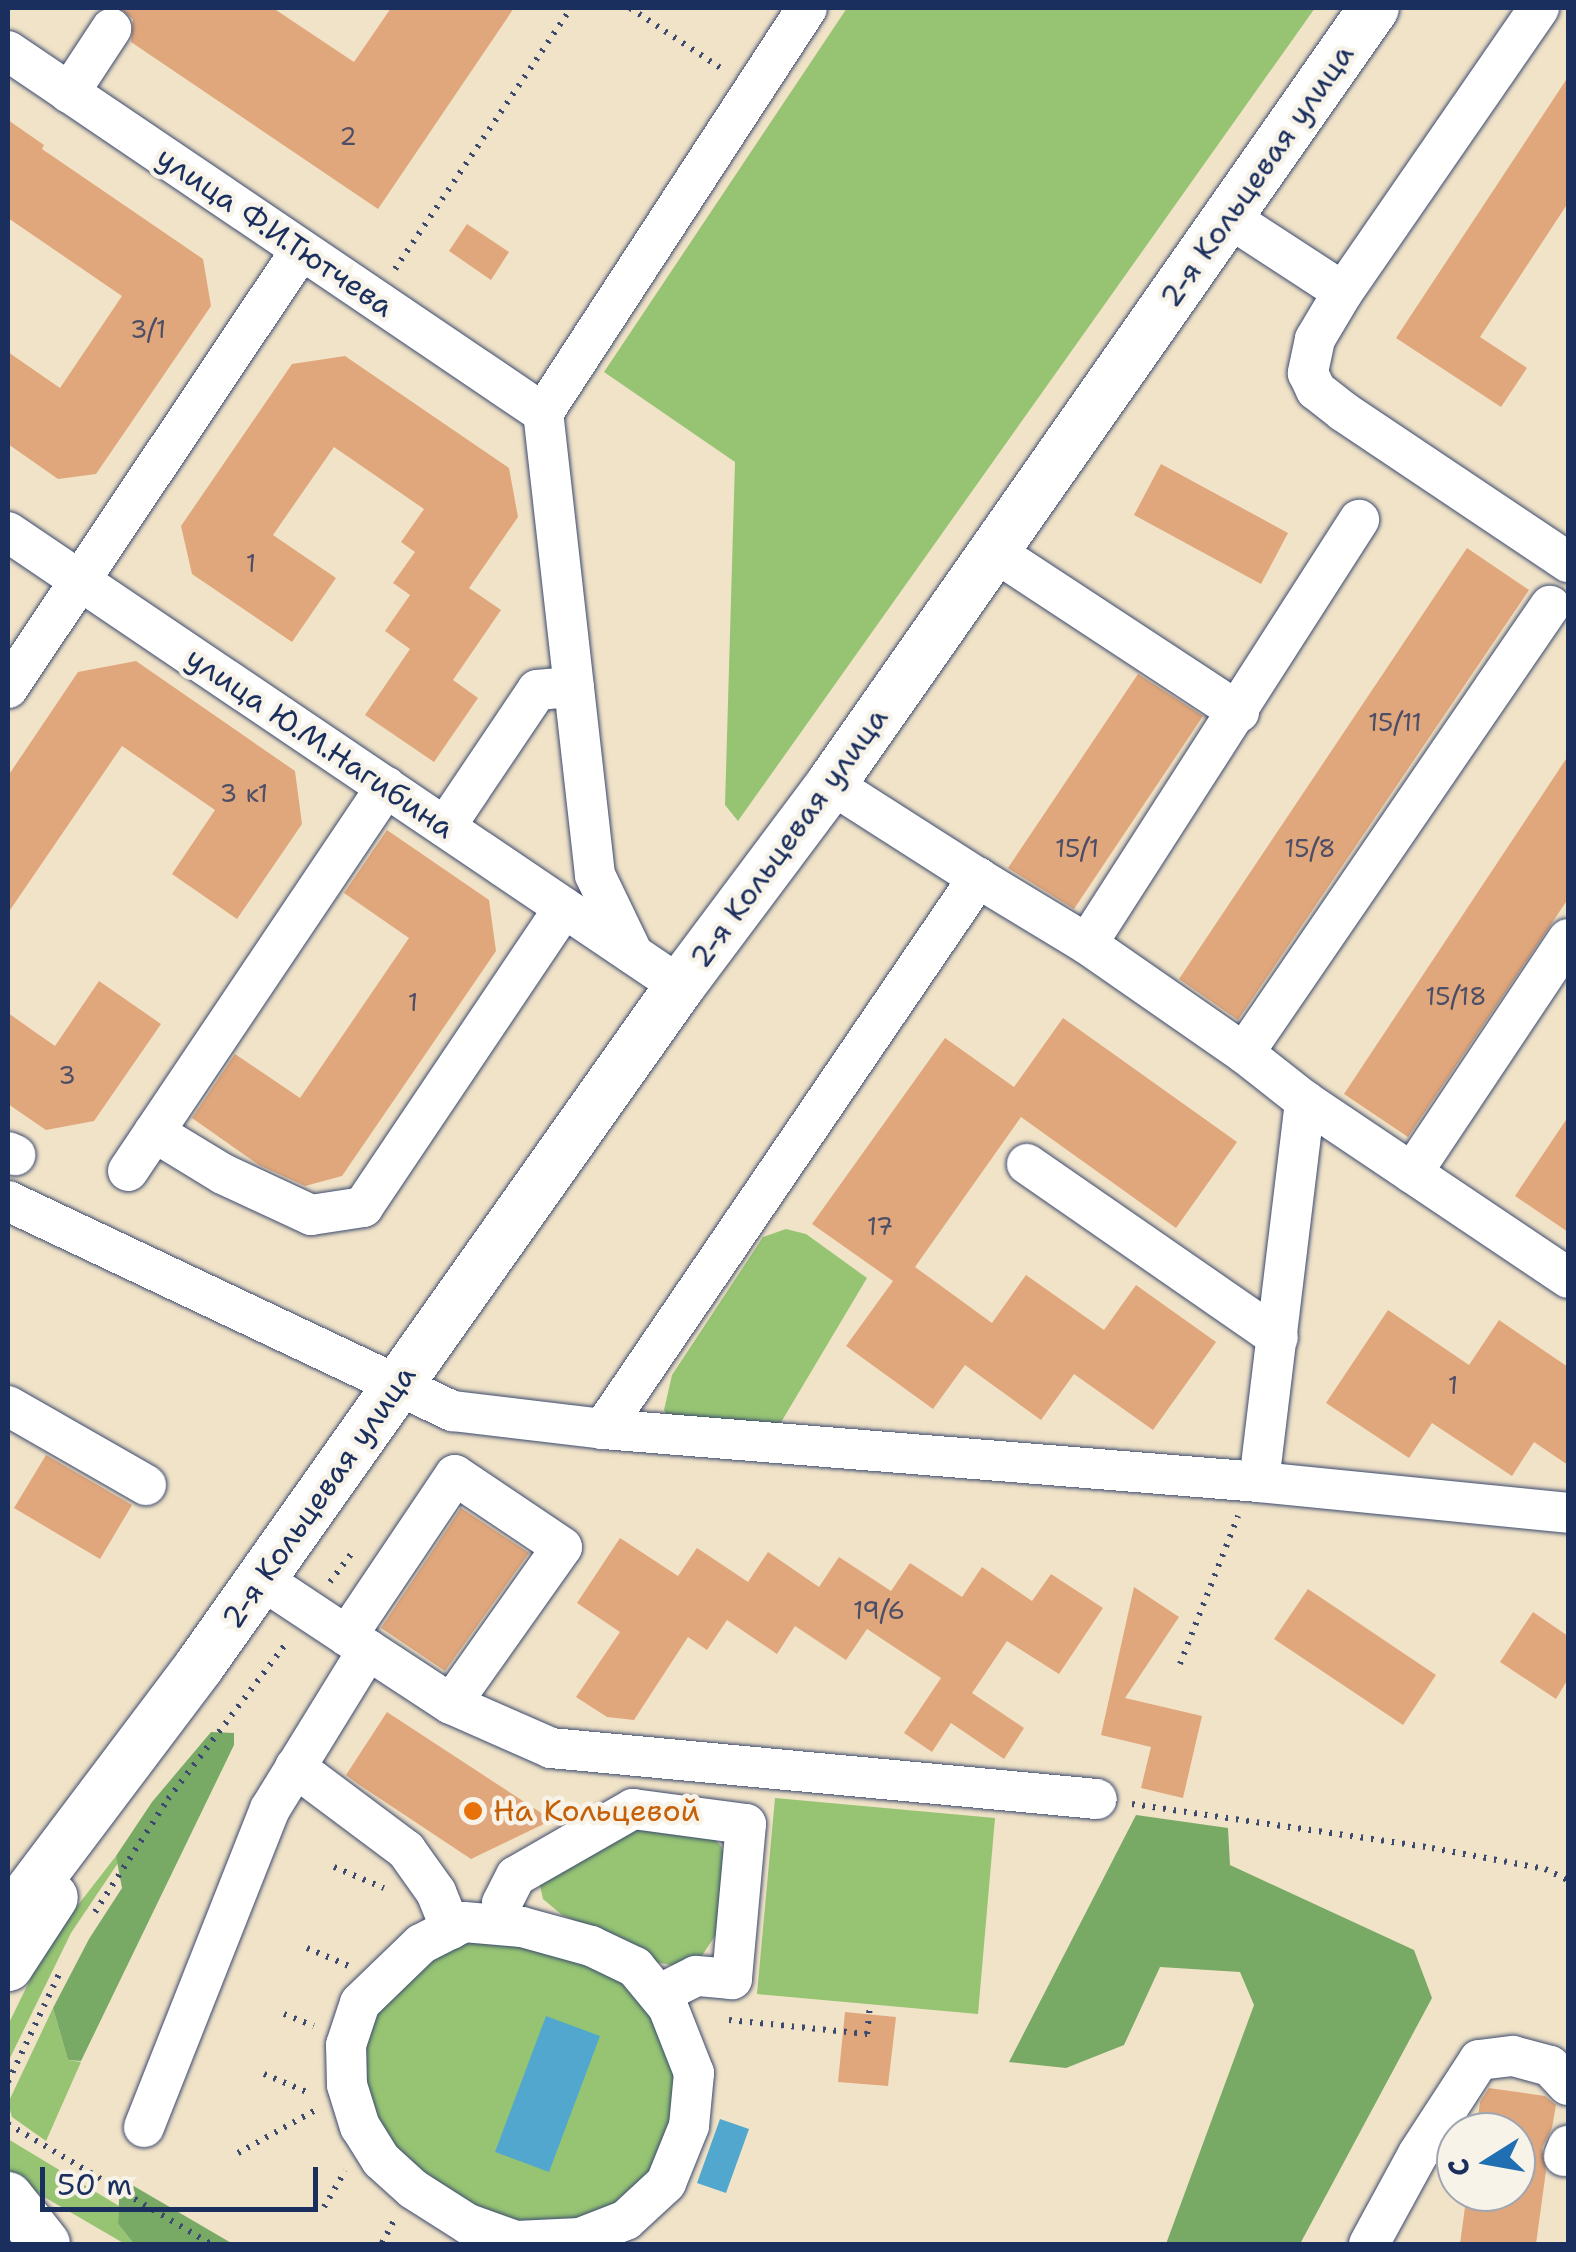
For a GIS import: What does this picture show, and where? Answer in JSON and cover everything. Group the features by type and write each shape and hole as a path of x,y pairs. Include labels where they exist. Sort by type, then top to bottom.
{"main road":[{"name":"2-я Кольцевая улица","path":"9,1954 261,1578 680,986 831,784 1374,8"},
{"path":"8,2196 41,2244"},
{"path":"8,2226 41,2244"}],"street":[{"path":"633,954 595,875 543,413 807,8"},
{"path":"1539,8 1342,292 1314,339 1308,373 1316,390 1568,562"},
{"path":"69,93 111,30"},
{"name":"улица Ф.И.Тютчева","path":"8,51 543,413"},
{"path":"1228,217 1342,292"},
{"path":"8,688 302,250"},
{"path":"1087,944 1358,520"},
{"name":"улица Ю.М.Нагибина","path":"8,532 680,986"},
{"path":"995,552 1238,712"},
{"path":"1244,1053 1550,606"},
{"path":"445,827 538,690 574,687"},
{"path":"831,784 1087,944 1244,1053 1305,1101 1568,1278"},
{"path":"128,1171 386,787"},
{"path":"603,1430 978,878"},
{"path":"154,1132 223,1174 311,1215 364,1206 564,908"},
{"path":"1412,1173 1568,938"},
{"path":"1259,1482 1305,1101"},
{"path":"1027,1164 1278,1338"},
{"path":"8,1201 400,1382 453,1411 603,1430 1259,1482 1568,1513"},
{"path":"8,1406 146,1486"},
{"path":"144,2128 270,1809 296,1767 357,1643 454,1475 562,1547 451,1704"},
{"path":"261,1578 451,1704 551,1748 1097,1798"},
{"path":"296,1767 406,1850 436,1892 451,1929"},
{"path":"500,1926 502,1903 516,1876 633,1808 746,1824 732,1979 696,1976 664,2004"},
{"path":"464,1922 500,1926 592,1946 635,1967 664,2004 694,2072 690,2126 666,2183 626,2220 580,2238 516,2242 468,2224 413,2189 381,2160 360,2127 347,2085 346,2045 360,2003 421,1944 451,1929 464,1922"},
{"path":"1369,2244 1418,2154 1479,2060 1513,2056 1550,2066 1568,2085"}],"path":[{"path":"375,299 571,8"},
{"path":"630,8 752,90"},
{"path":"1180,1664 1236,1518 1259,1482"},
{"path":"93,1915 168,1800 365,1536"},
{"path":"1097,1798 1432,1848 1544,1869 1568,1880"},
{"path":"8,2082 65,1963"},
{"path":"664,2004 867,2034 870,2004"},
{"path":"238,2153 331,2102"},
{"path":"8,2124 211,2244"}],"green space":[{"path":"847,8 1315,8 738,821 725,805 735,462 604,372"},
{"path":"786,1229 806,1234 867,1278 777,1429 669,1420 664,1410 672,1375 763,1237"},
{"path":"211,1732 234,1733 234,1745 81,2061 68,2060 53,2008 89,1939 122,1888 116,1856 152,1802"},
{"path":"775,1798 995,1818 978,2014 757,1994"},
{"path":"1136,1815 1228,1828 1230,1865 1414,1950 1432,1998 1300,2244 1166,2244 1254,2005 1240,1972 1160,1967 1124,2045 1066,2068 1009,2062"},
{"path":"624,1828 707,1831 721,1846 730,1869 719,1930 701,1957 677,1966 649,1961 624,1941 562,1915 543,1899 539,1881"},
{"path":"116,1856 118,1863 71,1933 8,2062 8,2025 47,1945"},
{"path":"467,1937 520,1941 626,1978 656,2015 680,2075 676,2123 655,2175 618,2208 577,2224 518,2228 474,2212 392,2151 361,2082 372,2010 398,1983"},
{"path":"53,2008 68,2060 81,2062 46,2141 12,2117 8,2103"},
{"path":"8,2139 119,2206 118,2224 134,2244 125,2244 15,2180 8,2170"},
{"path":"120,2178 233,2244 134,2244 118,2224"}],"water":[{"path":"546,2016 600,2036 549,2172 495,2152"},
{"path":"720,2119 749,2129 726,2193 697,2183"}],"building":[{"path":"119,8 273,8 354,62 391,8 514,8 378,209 131,42 133,19"},
{"path":"1568,77 1568,203 1480,337 1527,368 1501,407 1396,338"},
{"path":"8,120 44,145 42,149 203,259 211,306 96,474 58,479 8,444 8,352 60,388 122,296 8,218"},
{"path":"467,224 509,252 491,280 449,251"},
{"path":"345,356 509,468 518,517 469,588 501,610 453,680 478,698 434,762 365,715 410,649 385,631 410,595 393,583 415,552 401,542 424,509 334,447 273,535 336,578 292,642 192,574 181,526 292,364"},
{"path":"1161,464 1288,533 1261,584 1134,515"},
{"path":"1467,548 1529,590 1238,1020 1179,979"},
{"path":"136,661 295,771 302,824 237,919 172,874 215,810 122,746 8,913 8,776 78,672"},
{"path":"1138,674 1203,716 1074,909 1008,868"},
{"path":"1568,756 1568,899 1408,1137 1344,1094"},
{"path":"387,830 489,900 496,951 342,1176 305,1186 259,1165 192,1118 235,1054 300,1098 409,938 344,893"},
{"path":"99,981 161,1024 94,1121 46,1130 8,1104 8,1013 55,1046"},
{"path":"1063,1018 1237,1142 1176,1228 1021,1117 915,1267 992,1323 1026,1275 1104,1330 1136,1285 1216,1342 1153,1430 1074,1374 1041,1420 965,1365 933,1409 846,1346 893,1281 812,1224 945,1038 1014,1087"},
{"path":"1568,1117 1568,1232 1515,1196"},
{"path":"1388,1310 1469,1365 1499,1320 1568,1367 1568,1465 1534,1442 1512,1476 1432,1423 1409,1458 1326,1403"},
{"path":"46,1455 132,1505 100,1559 14,1508"},
{"path":"461,1508 529,1553 445,1671 381,1628"},
{"path":"620,1538 678,1576 697,1548 748,1582 768,1552 819,1587 839,1557 891,1591 910,1563 962,1597 982,1567 1032,1601 1051,1574 1103,1608 1059,1674 1007,1641 972,1693 1024,1728 1004,1759 951,1723 932,1752 904,1733 941,1678 867,1629 846,1660 795,1626 777,1654 727,1620 707,1650 688,1637 634,1720 607,1717 576,1697 620,1632 577,1603"},
{"path":"1134,1587 1179,1617 1125,1698 1202,1716 1183,1798 1141,1788 1151,1747 1101,1735"},
{"path":"1308,1589 1436,1675 1403,1725 1274,1639"},
{"path":"1533,1612 1568,1636 1568,1679 1556,1699 1500,1662"},
{"path":"387,1712 552,1820 471,1859 346,1775"},
{"path":"845,2012 896,2017 888,2086 838,2082"},
{"path":"1489,2088 1545,2096 1556,2105 1552,2128 1542,2148 1546,2171 1536,2244 1460,2244 1464,2212 1536,2212 1536,2112 1479,2112"}],"place":[{"name":"На Кольцевой","path":"473,1811"}]}
